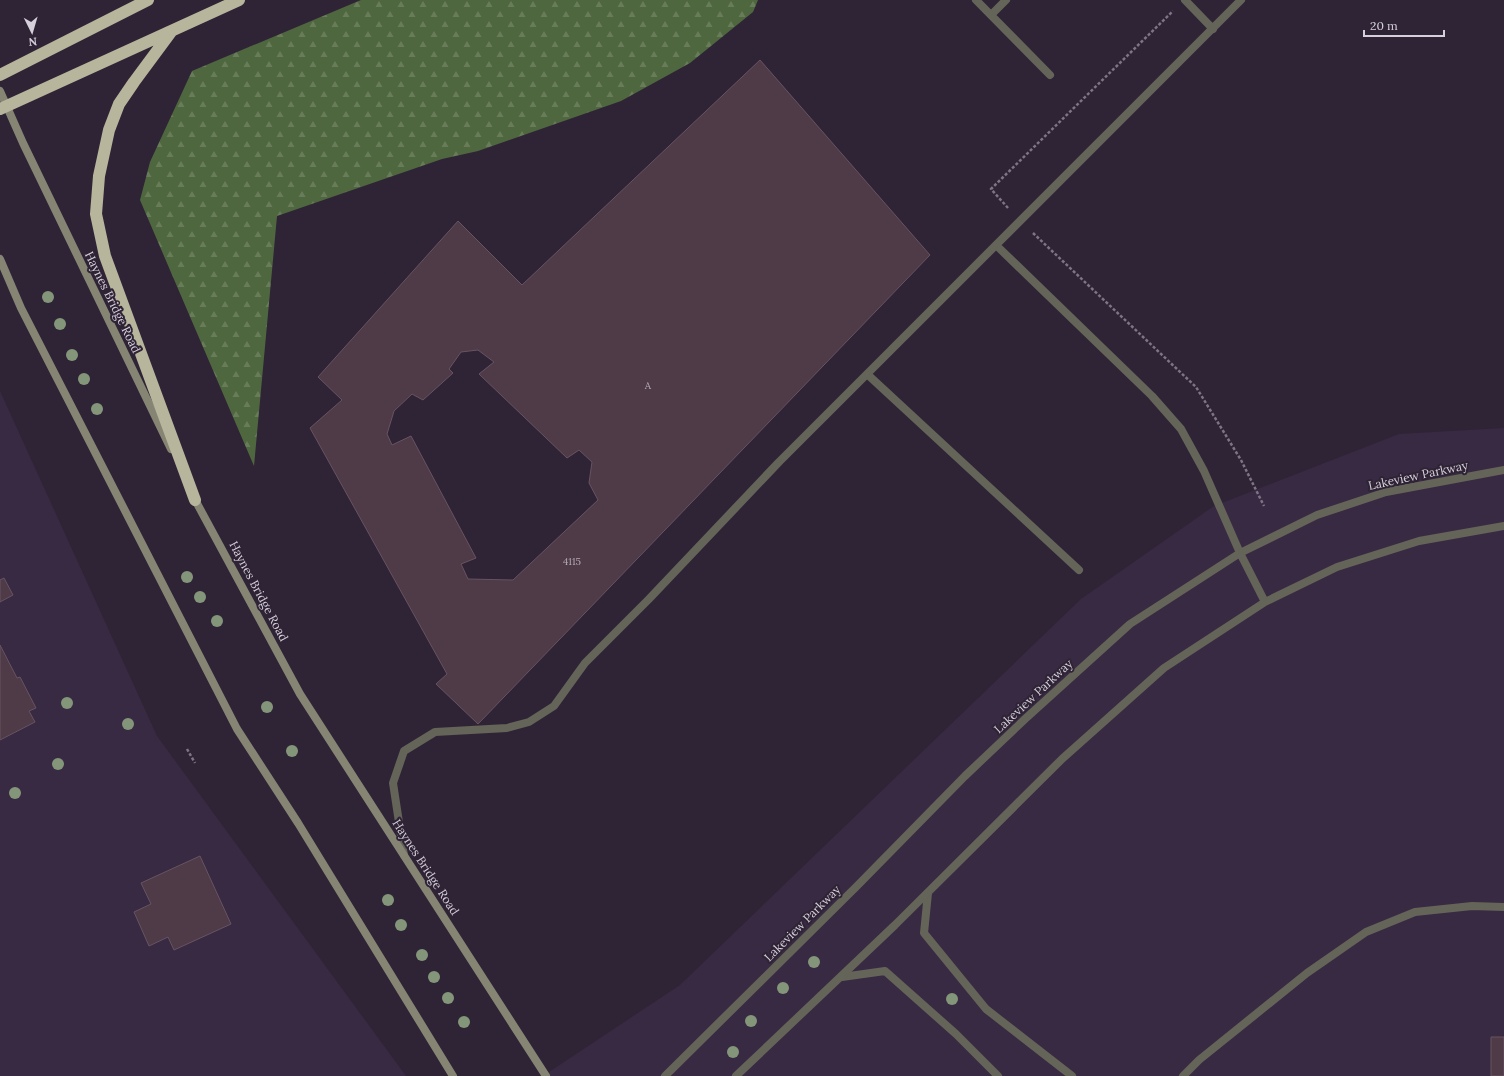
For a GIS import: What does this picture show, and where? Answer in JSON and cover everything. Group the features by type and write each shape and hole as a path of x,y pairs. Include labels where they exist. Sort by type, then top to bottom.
{"highway":[{"path":"0,75 148,0"},
{"path":"3,108 239,0"},
{"path":"171,32 150,59 120,104 109,130 99,176 96,214 105,256 195,500"}],"main road":[{"name":"Haynes Bridge Road","path":"0,91 3,108 23,143 195,500 300,694 546,1076"},
{"path":"0,260 21,308 237,729 298,823 453,1076"}],"street":[{"path":"976,0 1050,75"},
{"path":"991,15 1006,0"},
{"path":"1185,0 1213,29"},
{"path":"404,855 393,783 404,751 435,732 507,728 529,722 554,706 585,663 649,599 779,462 997,246 1020,221 1241,0"},
{"path":"997,246 1152,396 1181,429 1204,471 1240,553 1264,602"},
{"path":"867,374 1079,570"},
{"name":"Lakeview Parkway","path":"664,1076 857,886 965,776 1130,624 1240,553 1317,515 1386,492 1504,470"},
{"path":"736,1076 842,977 1062,759 1164,668 1264,602 1337,567 1419,541 1504,526"},
{"path":"928,893 924,933 986,1009 1072,1076"},
{"path":"1183,1076 1199,1060 1307,973 1366,932 1415,912 1472,906 1504,907"},
{"path":"842,977 885,970 956,1034 998,1076"}],"path":[{"path":"1178,6 990,189 1020,221 1196,387 1240,460 1264,506"},
{"path":"187,749 195,763"}],"shaded area":[{"path":"0,391 157,736 406,1076 0,1076"},
{"path":"1504,428 1504,1076 543,1076 680,985 1081,599 1214,506 1399,434"}],"green space":[{"path":"361,0 758,0 753,12 690,63 621,101 478,151 442,159 277,216 254,466 140,200 150,162 192,71"}],"building":[{"path":"760,60 930,255 478,724 436,684 447,674 310,428 342,400 318,377 458,221 522,285","holes":["478,350 494,362 479,374 567,458 579,450 592,462 589,483 598,500 513,580 468,579 461,564 476,558 411,436 392,445 387,434 394,411 412,394 423,400 453,373 449,369 461,352"]},
{"path":"4,578 13,595 0,602 0,580"},
{"path":"0,645 17,678 20,677 36,708 29,711 35,722 0,740"},
{"path":"200,856 231,924 174,950 168,937 149,946 134,912 151,904 141,883"},
{"path":"1491,1037 1504,1037 1504,1076 1491,1076"}]}
